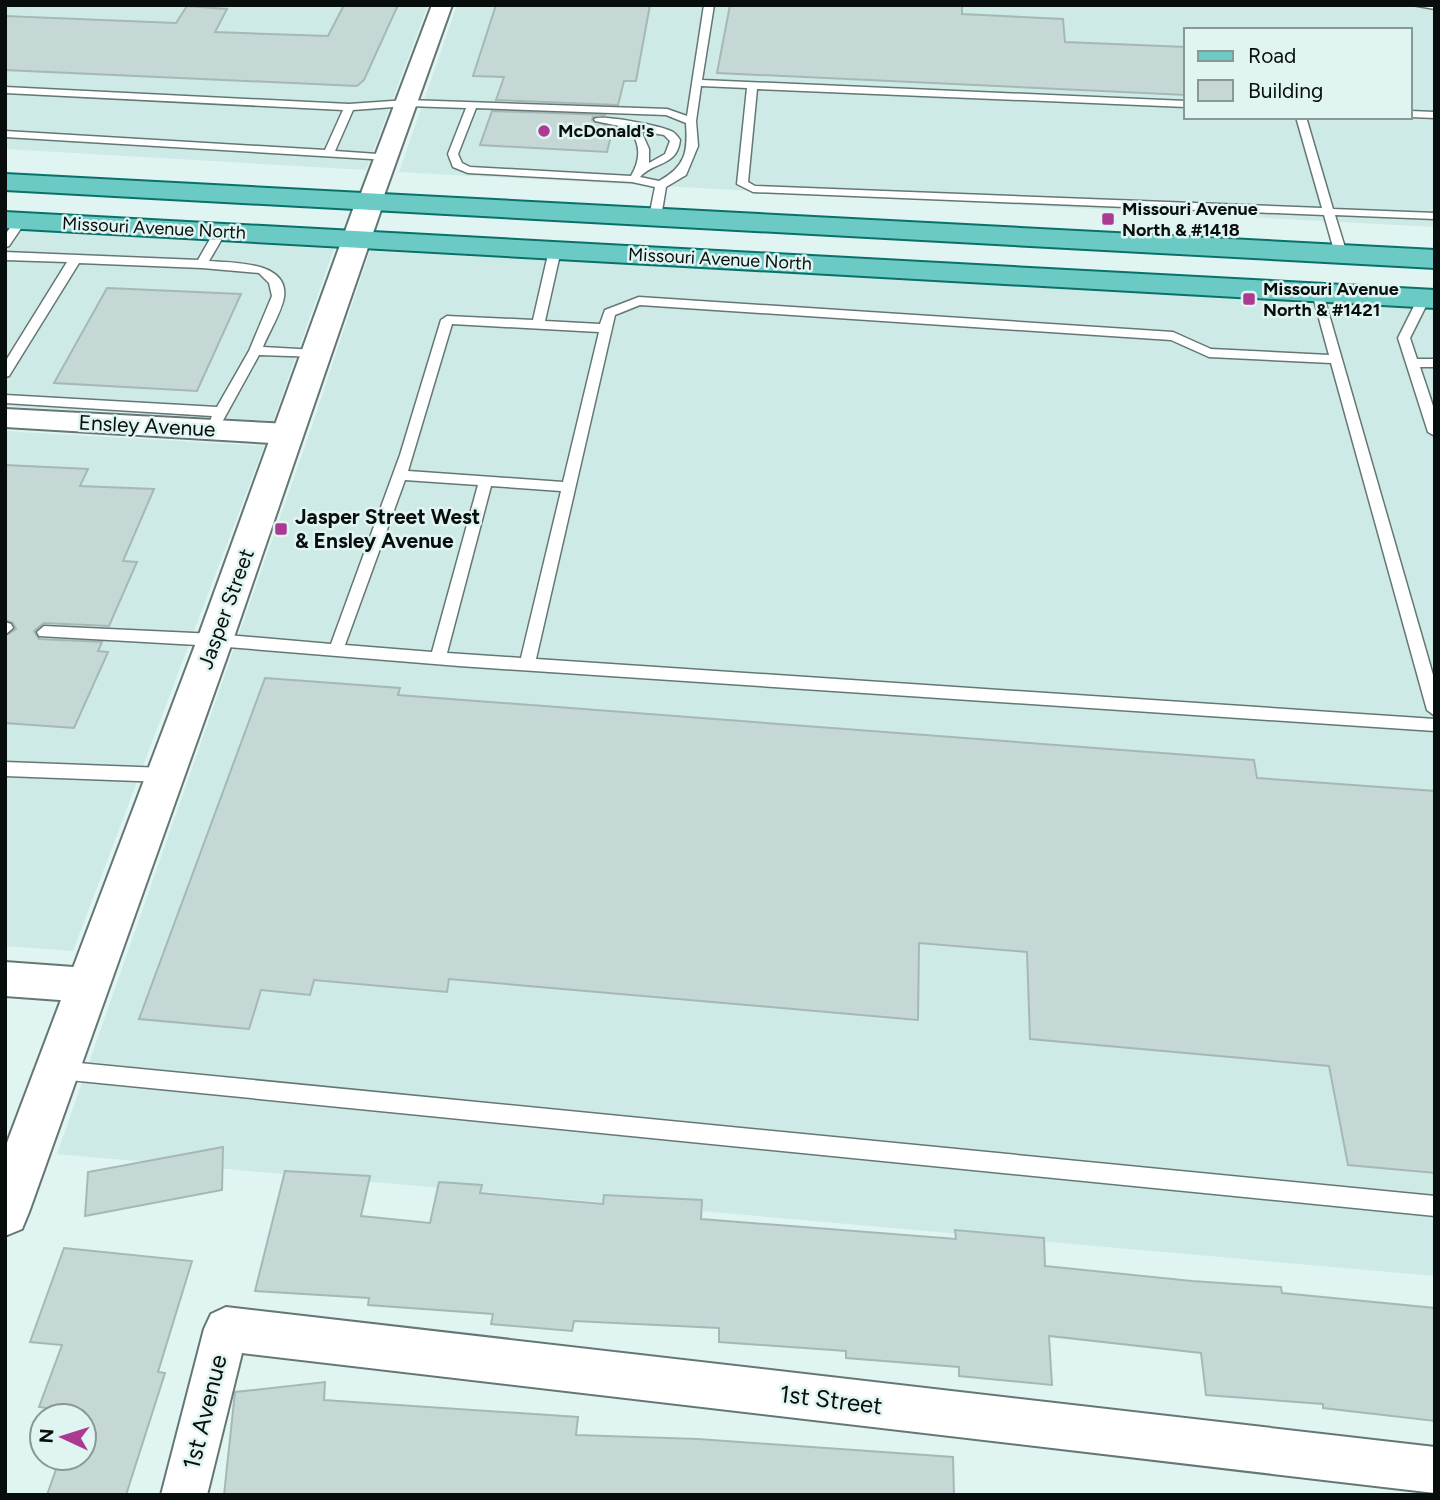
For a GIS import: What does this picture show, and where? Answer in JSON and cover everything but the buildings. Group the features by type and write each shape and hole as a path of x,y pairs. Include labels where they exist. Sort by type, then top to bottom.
{"main road":[{"name":"Missouri Avenue North","path":"5,182 1435,259"},
{"name":"Missouri Avenue North","path":"13,220 1318,293"},
{"path":"995,274 1115,263 1285,270 1312,266 1341,254"},
{"path":"1318,293 1373,276 1431,291"}],"street":[{"name":"Jasper Street","path":"5,1212 215,640 355,240 442,5"},
{"name":"Ensley Avenue","path":"5,418 217,421 289,434"},
{"path":"5,979 88,985"},
{"name":"1st Street","path":"226,1329 1435,1470"},
{"name":"1st Avenue","path":"184,1495 226,1329"}],"lane":[{"path":"472,105 453,154 457,165 468,170 632,179 661,185 682,173 693,146 691,121 709,5"},
{"path":"1417,5 1435,6"},
{"path":"696,83 1184,104"},
{"path":"752,86 742,184 753,189 1435,216"},
{"path":"5,90 349,107 407,103 667,112 691,121"},
{"path":"472,105 517,115 630,123 668,133 675,140 671,155 662,162 642,169 632,179"},
{"path":"329,152 349,107"},
{"path":"1412,114 1435,115"},
{"path":"1302,119 1341,254"},
{"path":"630,123 640,132 645,158 642,169"},
{"path":"5,134 388,156"},
{"path":"655,217 661,185"},
{"path":"5,244 13,220"},
{"path":"202,264 220,232"},
{"path":"539,323 555,250"},
{"path":"5,256 202,264 262,270 275,282 278,296 255,351 217,421 5,399"},
{"path":"5,373 75,259"},
{"path":"1431,291 1404,338 1435,432"},
{"path":"1318,293 1435,710"},
{"path":"527,664 609,313 639,301 1173,336 1209,353 1336,359"},
{"path":"336,650 407,455 447,320 606,328"},
{"path":"255,351 316,354"},
{"path":"1412,363 1435,363"},
{"path":"399,475 568,487"},
{"path":"438,658 486,481"},
{"path":"44,632 215,640 438,658 1435,725"},
{"path":"5,769 165,775"},
{"path":"57,1070 1435,1206"}],"shaded area":[{"path":"5,5 428,5 366,170 5,149"},
{"path":"457,5 1435,5 1435,227 399,172"},
{"path":"5,229 334,249 273,421 5,406"},
{"path":"370,251 981,283 1311,303 1316,307 1327,303 1435,309 1435,1276 57,1154 313,423"},
{"path":"5,431 264,446 73,951 5,946"}],"place":[{"name":"McDonald's","path":"544,131"},
{"name":"Missouri Avenue North & #1418","path":"1108,219"},
{"name":"Missouri Avenue North & #1421","path":"1249,299"},
{"name":"Jasper Street West & Ensley Avenue","path":"281,529"}]}
